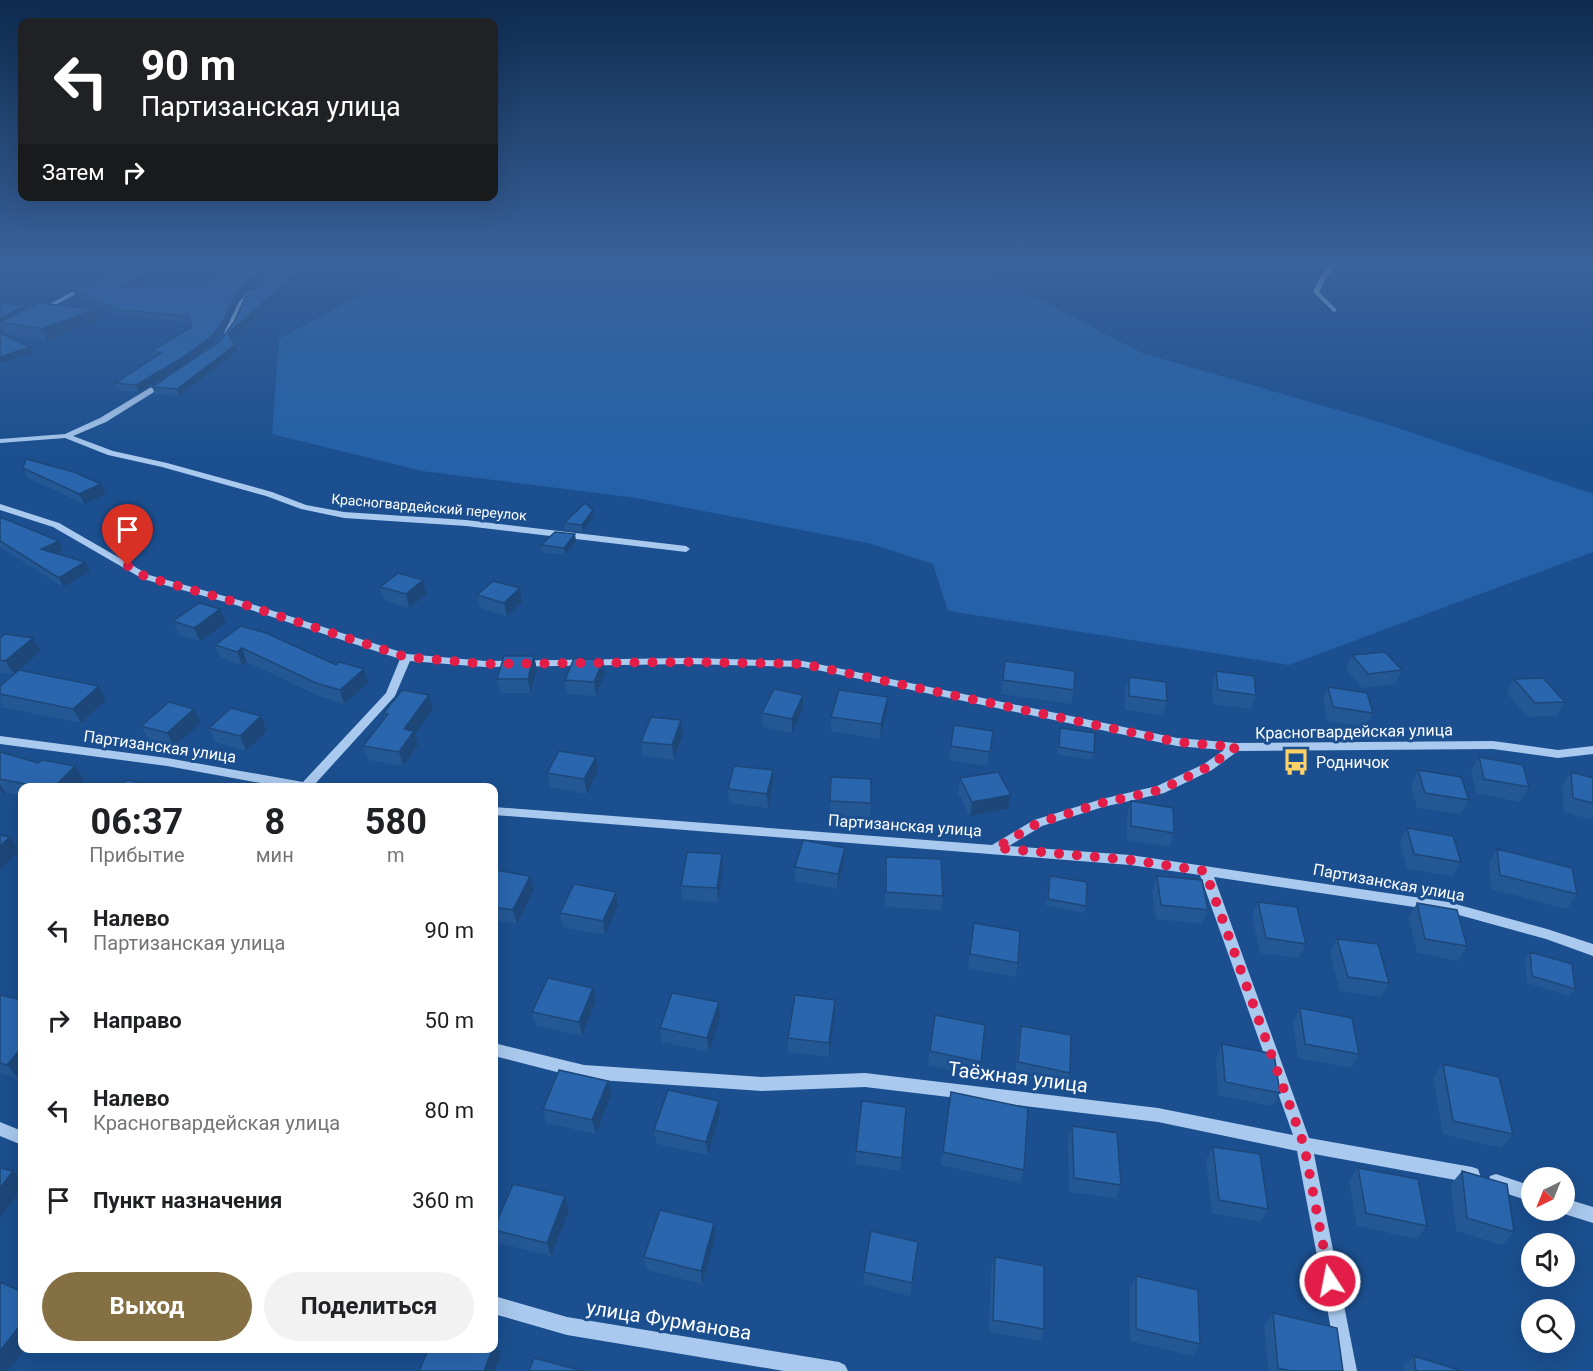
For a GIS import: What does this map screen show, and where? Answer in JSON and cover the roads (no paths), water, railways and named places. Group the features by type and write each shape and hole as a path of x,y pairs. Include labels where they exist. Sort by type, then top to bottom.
{"street":[{"path":"225,336 230,327"},
{"path":"66,435 103,420 170,379"},
{"name":"Красногвардейский переулок","path":"0,441 66,435 111,453 165,465 304,507 344,515 466,523 686,549"},
{"name":"Красногвардейская улица","path":"0,507 56,525 146,577 239,603 406,657 485,664 688,662 803,664 1177,742 1236,747 1492,745 1558,754 1593,750"},
{"path":"313,783 391,694 406,657"},
{"name":"Партизанская улица","path":"0,740 259,783"},
{"path":"996,848 1038,823 1102,803 1160,790 1208,767 1236,747"},
{"name":"Партизанская улица","path":"498,811 1130,860 1448,907 1547,934 1593,950"},
{"path":"1205,871 1304,1145 1348,1371"},
{"name":"Таёжная улица","path":"498,1051 584,1072 762,1084 865,1080 1158,1115 1304,1145 1481,1177 1521,1190"},
{"path":"0,1129 18,1136"},
{"path":"1575,1209 1593,1215"},
{"name":"улица Фурманова","path":"498,1306 567,1326 839,1371"}],"place":[{"name":"Родничок","path":"1296,762"}]}
